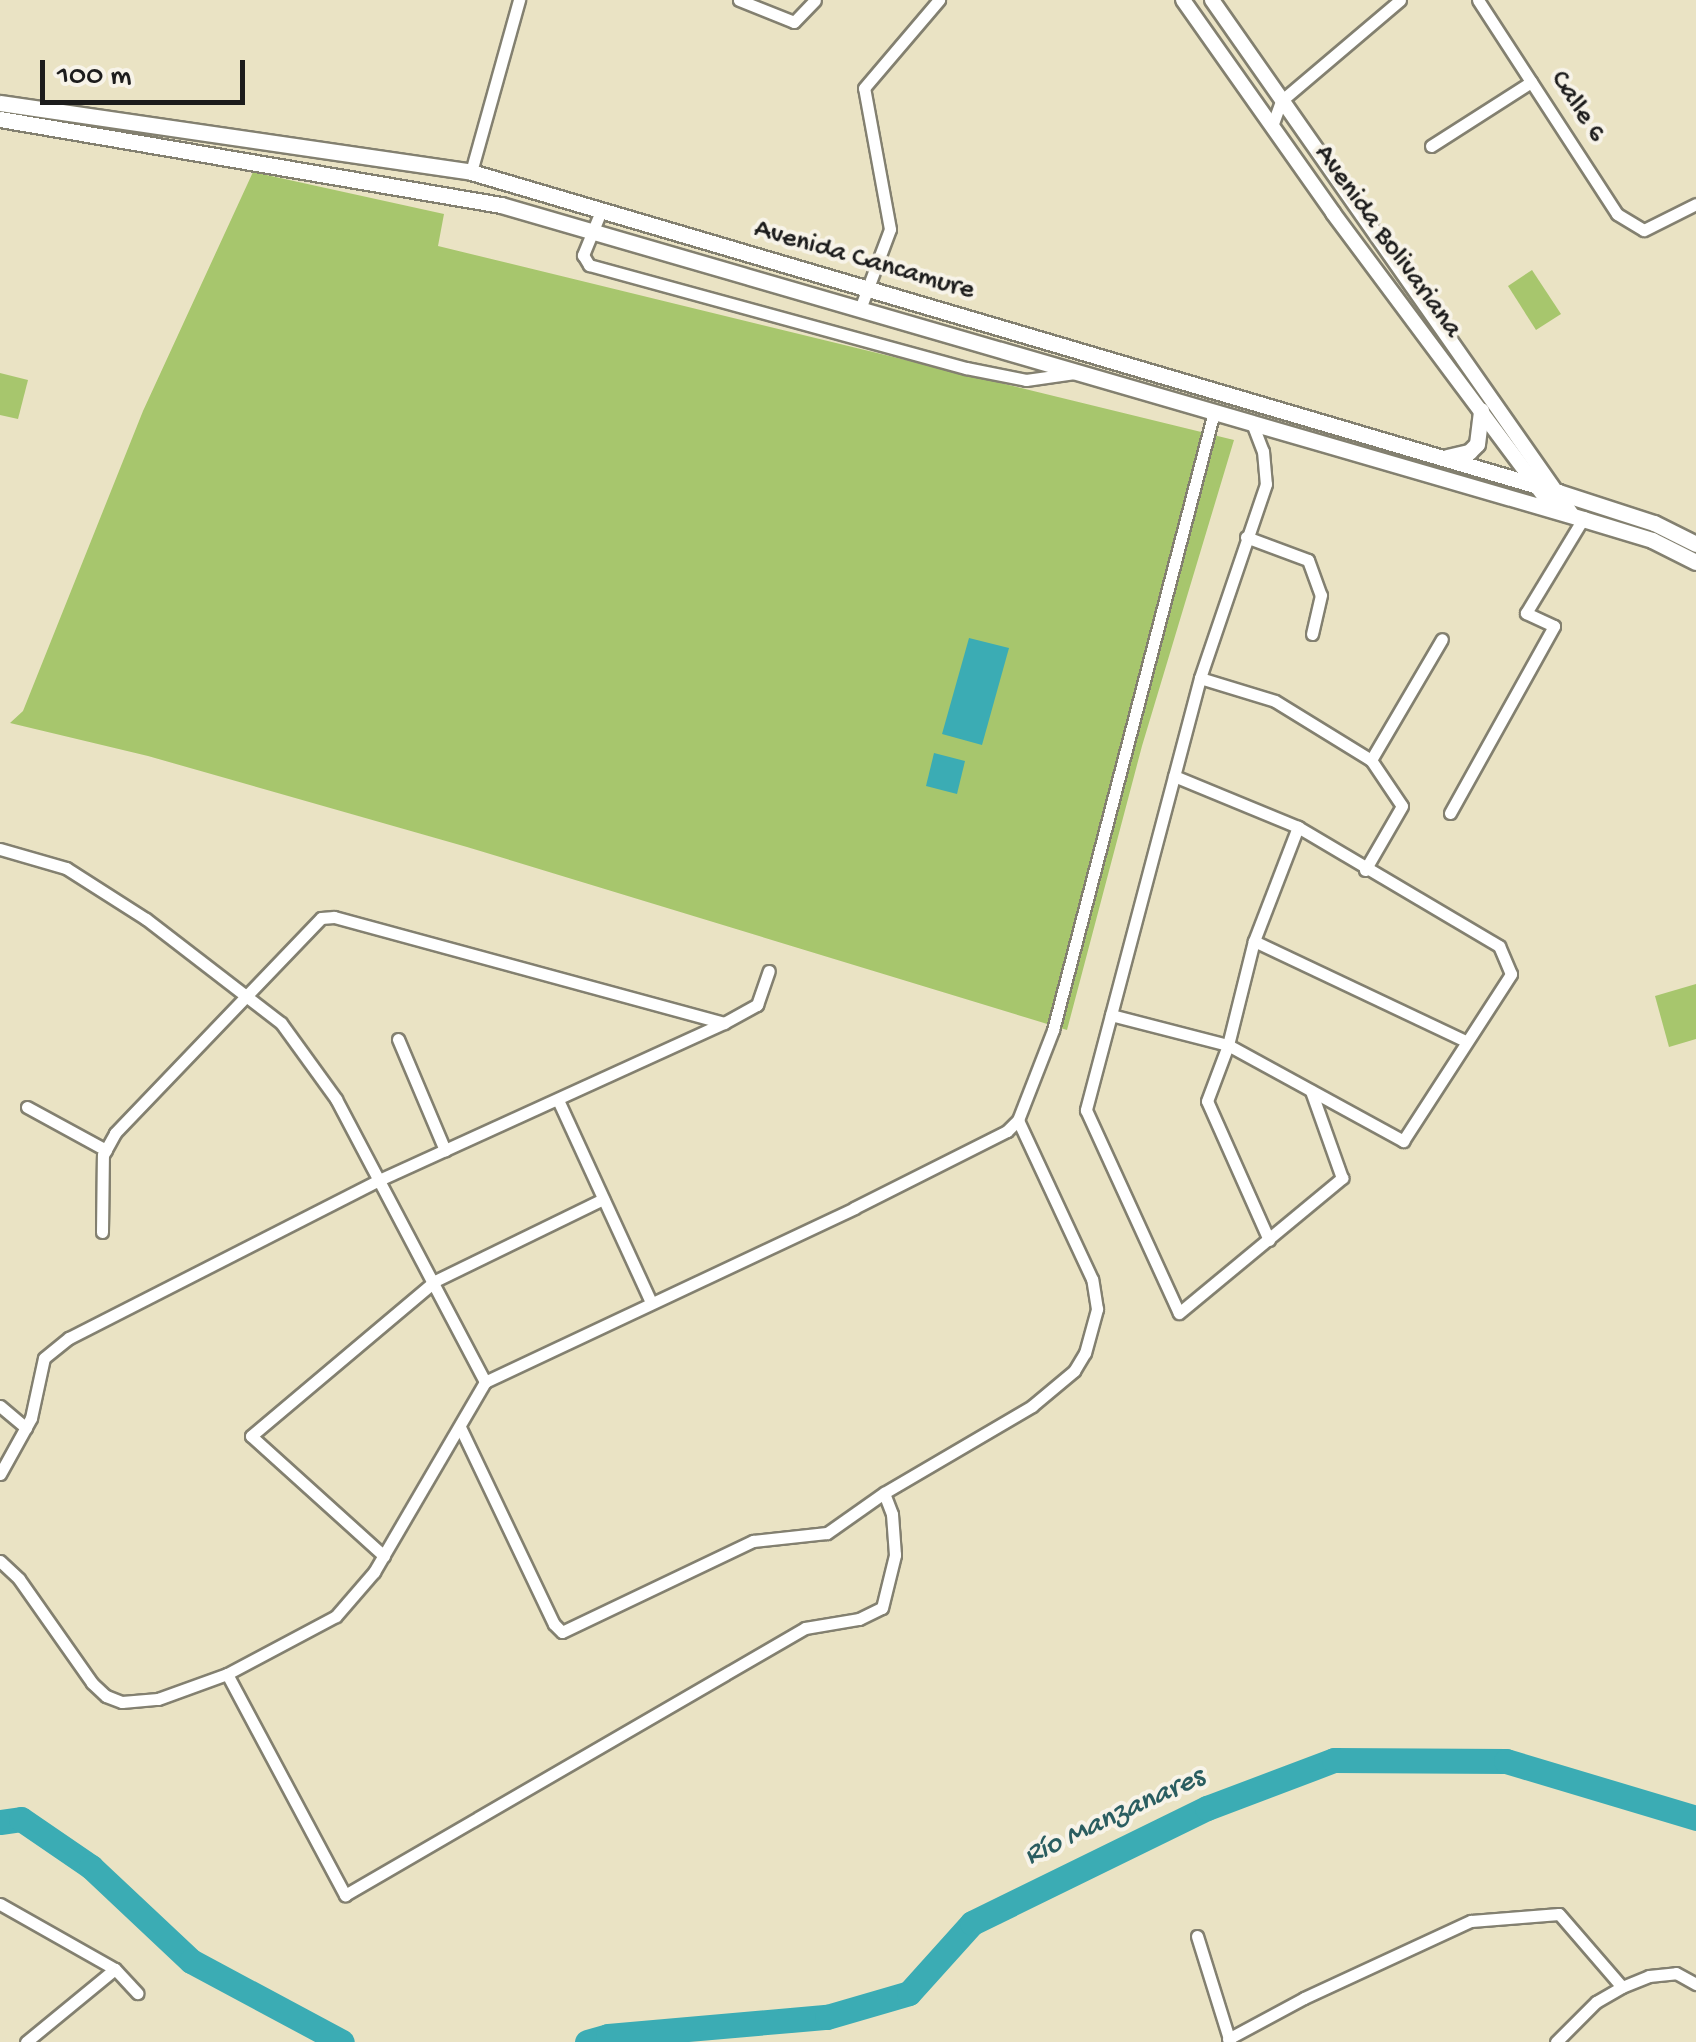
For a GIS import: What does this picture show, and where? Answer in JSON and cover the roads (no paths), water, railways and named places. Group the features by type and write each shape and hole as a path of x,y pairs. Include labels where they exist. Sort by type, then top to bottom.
{"main road":[{"name":"Avenida Cancamure","path":"0,103 471,172 1536,485 1654,523 1696,544"},
{"name":"Avenida Cancamure","path":"0,119 501,205 1578,517 1652,540 1696,562"},
{"path":"1443,457 1469,452 1477,444 1480,410"},
{"path":"1654,523 1696,531"}],"street":[{"path":"471,172 516,0"},
{"path":"739,0 794,22 814,0"},
{"path":"860,310 890,229 864,88 940,0"},
{"name":"Avenida Bolivariana","path":"1183,0 1554,510"},
{"name":"Avenida Bolivariana","path":"1212,0 1578,517"},
{"path":"1272,126 1281,102 1400,0"},
{"name":"Calle 6","path":"1478,0 1617,214 1644,230 1696,204"},
{"path":"1431,146 1531,82"},
{"path":"1254,102 1281,102"},
{"path":"366,179 371,158"},
{"path":"601,212 584,255 589,266 966,368 1032,380 1078,372"},
{"path":"1124,386 1132,366"},
{"path":"0,1561 19,1579 92,1684 106,1696 122,1702 158,1700 227,1674 336,1616 384,1556 486,1382 854,1208 997,1137 1018,1120 1053,1030 1214,412"},
{"path":"1252,423 1263,450 1266,484 1200,678 1086,1110 1179,1313 1342,1178 1312,1091"},
{"path":"1450,813 1554,626 1526,612 1578,517"},
{"path":"1246,537 1308,560 1322,595 1312,634"},
{"path":"1371,760 1442,638"},
{"path":"1200,678 1274,701 1371,760 1402,806 1365,870"},
{"path":"1111,1016 1228,1045 1403,1141 1511,974 1499,946 1298,827 1174,776"},
{"path":"1269,1240 1208,1101 1228,1045 1254,941 1298,827"},
{"path":"0,850 66,868 146,920 281,1023 314,1066 435,1281 486,1382"},
{"path":"102,1232 106,1150 116,1134 321,918 334,917 724,1023"},
{"path":"1254,941 1466,1041"},
{"path":"0,1474 26,1428 44,1358 70,1338 377,1181 724,1023 757,1005 769,972"},
{"path":"398,1039 446,1150"},
{"path":"558,1100 651,1302"},
{"path":"27,1107 106,1150"},
{"path":"460,1427 554,1624 562,1632 753,1541 827,1533 884,1493 1032,1406 1074,1371 1085,1353 1098,1309 1092,1279 1018,1120"},
{"path":"384,1556 251,1436 435,1281 603,1199"},
{"path":"0,1406 26,1428"},
{"path":"227,1674 345,1894 805,1628 859,1618 882,1608 895,1555 892,1514 884,1493"},
{"path":"0,1904 115,1968 137,1993"},
{"path":"1197,1936 1229,2040 1304,1998 1470,1922 1559,1914 1622,1987"},
{"path":"26,2042 115,1968"},
{"path":"1558,2042 1596,2002 1622,1987 1650,1976 1676,1973 1696,1984"}],"water":[{"path":"969,638 1009,648 982,745 942,734"},
{"path":"934,753 965,761 957,794 926,786"}],"waterway":[{"name":"Río Manzanares","path":"587,2042 608,2036 827,2017 909,1993 972,1923 1207,1808 1334,1760 1506,1761 1696,1818"},
{"name":"Río Manzanares","path":"0,1822 21,1819 91,1867 191,1961 342,2042"}]}
